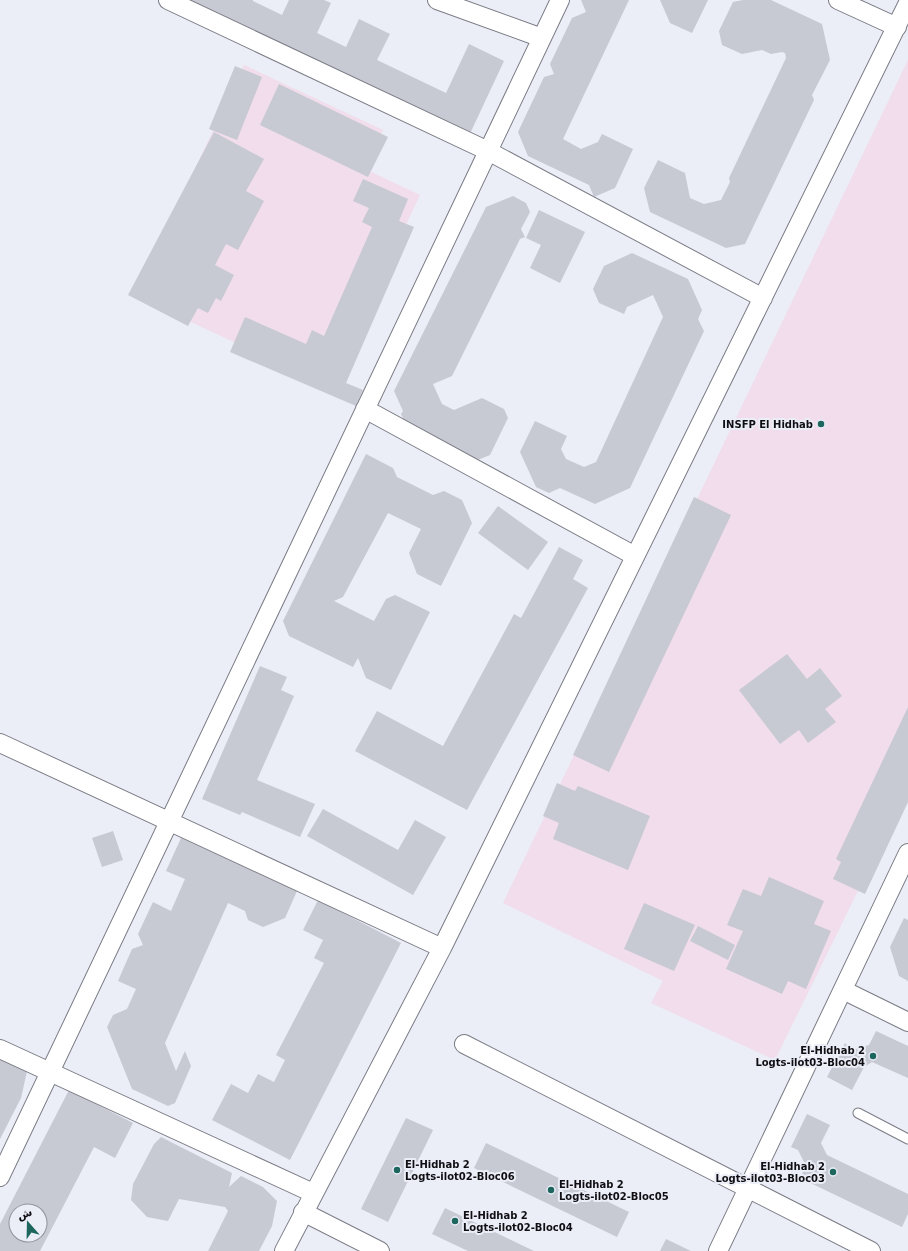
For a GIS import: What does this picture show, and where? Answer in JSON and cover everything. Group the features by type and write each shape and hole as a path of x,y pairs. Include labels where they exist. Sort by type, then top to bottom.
{"street":[{"path":"168,0 488,151 763,298"},
{"path":"437,0 542,38"},
{"path":"0,1177 560,0"},
{"path":"838,0 897,27"},
{"path":"284,1251 442,948 908,3"},
{"path":"365,409 635,556"},
{"path":"0,743 170,820 442,948"},
{"path":"718,1251 908,853"},
{"path":"843,990 908,1022"},
{"path":"464,1044 871,1251"},
{"path":"0,1049 313,1193"},
{"path":"303,1212 380,1251"}],"lane":[{"path":"858,1113 908,1139"}],"shaded area":[{"name":"INSFP El Hidhab","path":"908,60 908,789 775,1060 651,1003 663,981 503,903"},
{"path":"244,65 383,130 365,169 420,195 342,360 296,371 135,296"}],"building":[{"path":"169,0 253,0 282,15 289,0 324,0 331,3 317,33 346,47 359,19 390,34 377,60 446,93 469,44 504,61 467,140"},
{"path":"581,0 629,0 563,139 581,149 598,142 602,134 633,149 615,188 594,197 589,185 528,156 518,132 544,77 554,74 550,64 572,18 586,12"},
{"path":"660,0 708,0 692,33 670,23"},
{"path":"743,0 771,0 822,24 830,60 812,95 814,100 745,244 726,248 650,212 644,188 658,160 685,173 690,198 704,204 721,200 730,182 729,178 786,58 785,53 782,52 771,54 762,50 742,54 722,45 719,31 733,2"},
{"path":"235,66 262,77 237,140 209,129"},
{"path":"279,84 388,137 368,177 260,125"},
{"path":"214,132 264,159 246,191 264,201 238,250 226,244 215,265 234,275 221,301 216,298 208,313 198,308 188,326 128,295"},
{"path":"363,179 408,199 399,221 414,227 346,383 363,390 356,406 230,352 245,317 306,344 312,330 324,336 372,227 362,222 369,208 353,201"},
{"path":"513,196 526,203 530,212 521,229 525,237 520,239 452,376 433,384 442,404 454,410 482,398 504,409 508,418 490,455 475,461 406,424 401,414 403,411 394,391 486,207"},
{"path":"539,210 585,232 560,283 530,268 541,245 526,238"},
{"path":"632,253 688,279 702,310 698,319 704,331 630,488 595,504 560,488 549,493 536,487 520,452 535,421 567,436 561,449 566,459 584,467 596,462 663,317 653,295 627,307 624,314 599,303 593,289 604,266"},
{"path":"366,454 393,468 397,477 433,495 444,491 462,500 472,523 441,586 417,574 409,553 421,529 388,513 343,597 334,601 374,621 386,599 395,595 430,612 391,690 366,678 358,658 353,667 289,636 283,621"},
{"path":"694,497 731,515 609,772 573,755"},
{"path":"498,506 548,542 528,570 478,533"},
{"path":"559,547 583,560 573,579 588,588 467,810 355,751 377,711 443,746 514,614 521,618"},
{"path":"787,654 807,679 820,668 842,696 825,709 836,722 808,743 799,730 780,744 739,690"},
{"path":"260,666 287,677 281,690 294,696 257,780 315,804 300,837 242,812 240,815 202,799"},
{"path":"908,707 908,802 865,894 833,879 841,862 836,859"},
{"path":"557,783 575,791 578,786 650,816 628,870 553,839 559,823 543,816"},
{"path":"323,809 398,850 415,820 446,837 413,895 307,836"},
{"path":"113,831 123,860 102,867 92,838"},
{"path":"181,838 297,891 285,918 263,927 248,920 245,911 228,903 165,1043 176,1071 185,1051 191,1066 175,1103 168,1106 132,1089 107,1027 113,1015 127,1009 136,989 118,981 132,949 143,945 138,934 153,902 171,911 185,879 166,871"},
{"path":"769,877 824,901 814,924 831,931 806,989 788,981 782,994 726,969 743,931 727,925 743,889 761,896"},
{"path":"318,900 401,943 290,1160 212,1120 231,1084 248,1093 258,1074 274,1082 285,1060 276,1055 324,963 314,958 323,940 303,930"},
{"path":"644,903 695,925 674,971 624,949"},
{"path":"904,918 908,920 908,981 899,976 890,947"},
{"path":"698,926 735,945 728,960 690,941"},
{"name":"El-Hidhab 2 Logts-ilot03-Bloc04","path":"876,1031 908,1046 908,1078 872,1062 864,1067 852,1090 827,1077 845,1043 852,1050 869,1045"},
{"path":"0,1057 27,1071 21,1098 0,1139"},
{"path":"69,1090 133,1123 115,1158 94,1147 48,1236 48,1203 11,1203"},
{"name":"El-Hidhab 2 Logts-ilot03-Bloc03","path":"807,1114 830,1125 821,1143 827,1155 908,1194 908,1214 902,1227 800,1178 806,1166 798,1150 791,1147"},
{"name":"El-Hidhab 2 Logts-ilot02-Bloc06","path":"406,1118 433,1130 388,1222 361,1209"},
{"path":"161,1137 232,1173 229,1187 241,1176 263,1187 277,1201 272,1226 259,1251 208,1251 228,1211 225,1207 179,1199 168,1221 147,1217 131,1200 133,1184 154,1144"},
{"name":"El-Hidhab 2 Logts-ilot02-Bloc05","path":"486,1143 629,1212 617,1237 474,1168"},
{"path":"8,1208 8,1243 44,1243 40,1251 0,1251 0,1224"},
{"name":"El-Hidhab 2 Logts-ilot02-Bloc04","path":"445,1208 534,1251 468,1251 432,1234"},
{"path":"666,1239 691,1251 660,1251"}],"place":[{"name":"INSFP El Hidhab","path":"821,424"},
{"name":"El-Hidhab 2 Logts-ilot03-Bloc04","path":"873,1056"},
{"name":"El-Hidhab 2 Logts-ilot02-Bloc06","path":"397,1170"},
{"name":"El-Hidhab 2 Logts-ilot03-Bloc03","path":"833,1172"},
{"name":"El-Hidhab 2 Logts-ilot02-Bloc05","path":"551,1190"},
{"name":"El-Hidhab 2 Logts-ilot02-Bloc04","path":"455,1221"}]}
